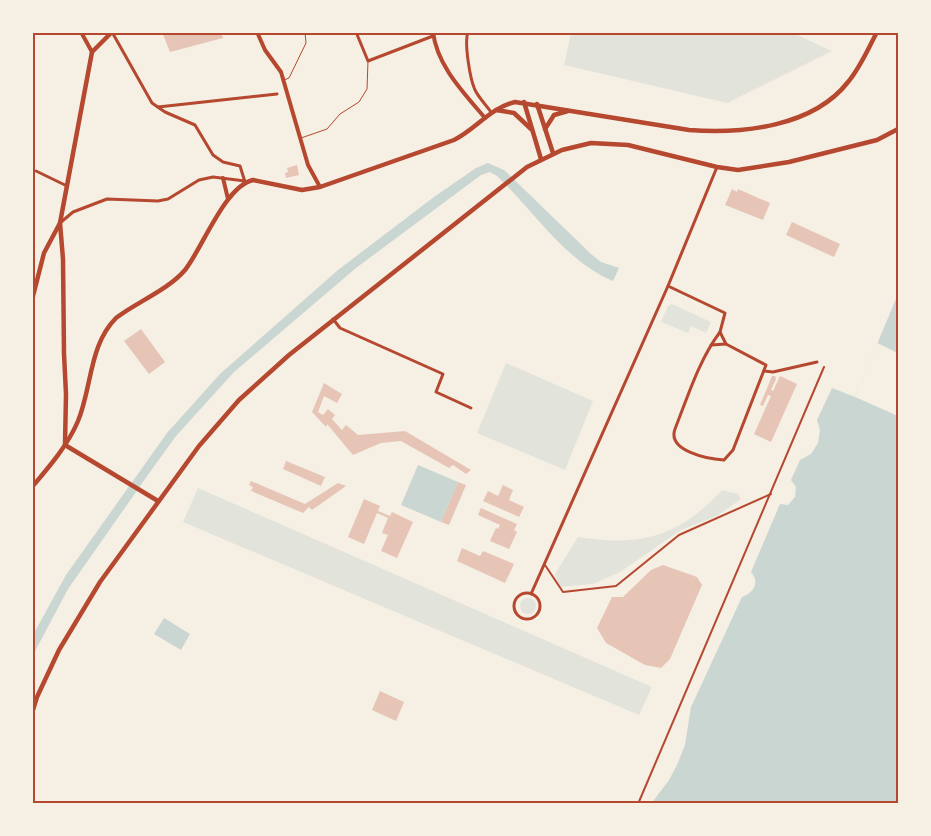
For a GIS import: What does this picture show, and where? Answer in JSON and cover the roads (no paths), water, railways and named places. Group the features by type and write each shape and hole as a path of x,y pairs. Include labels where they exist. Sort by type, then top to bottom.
{"main road":[{"path":"65,445 64,259 60,223 92,52 112,32"},
{"path":"32,487 65,445 78,421 104,332 116,318 184,270 229,201 245,182 253,180 302,190 320,187 454,140 468,132 493,111 515,102 699,131 718,132 796,118 818,108 832,98 848,82 877,32"},
{"path":"524,102 541,159"},
{"path":"537,104 553,153"},
{"path":"493,111 505,110 514,113 533,130"},
{"path":"545,129 554,115 571,111"},
{"path":"32,712 36,697 59,650 100,582 199,446 239,400 288,355 526,167 553,153 591,143 628,145 717,167 738,170 789,162 877,140 898,129"},
{"path":"32,300 44,253 60,223"},
{"path":"65,445 158,500"}],"street":[{"path":"81,32 92,52"},
{"path":"60,223 73,212 107,199 158,201 168,198 204,178 223,178 245,182 240,166 223,162 213,155 194,125 152,103 112,32"},
{"path":"257,32 265,50 281,72 308,165 320,187"},
{"path":"356,32 368,62 433,34 441,59 454,80 485,118"},
{"path":"468,32 465,40 475,90 493,111"},
{"path":"157,107 277,94"},
{"path":"532,594 668,286 717,167"},
{"path":"36,171 67,186"},
{"path":"223,178 229,201"},
{"path":"668,286 725,313 720,332 710,345 673,434 675,443 680,446 710,459 724,460 729,457 766,365 726,344 710,345"},
{"path":"333,319 340,328 443,374 436,392 471,408"},
{"path":"720,332 726,344"},
{"path":"764,371 773,372 817,362"},
{"path":"638,804 824,367"},
{"path":"545,565 563,592 616,586 679,536 771,494"},
{"path":"523,594 532,594 540,603 539,611 530,619 522,618 514,608 516,600 523,594"}],"lane":[{"path":"283,80 289,78 306,43 305,32"},
{"path":"300,138 327,129 340,114 359,102 367,89 368,62"}]}
